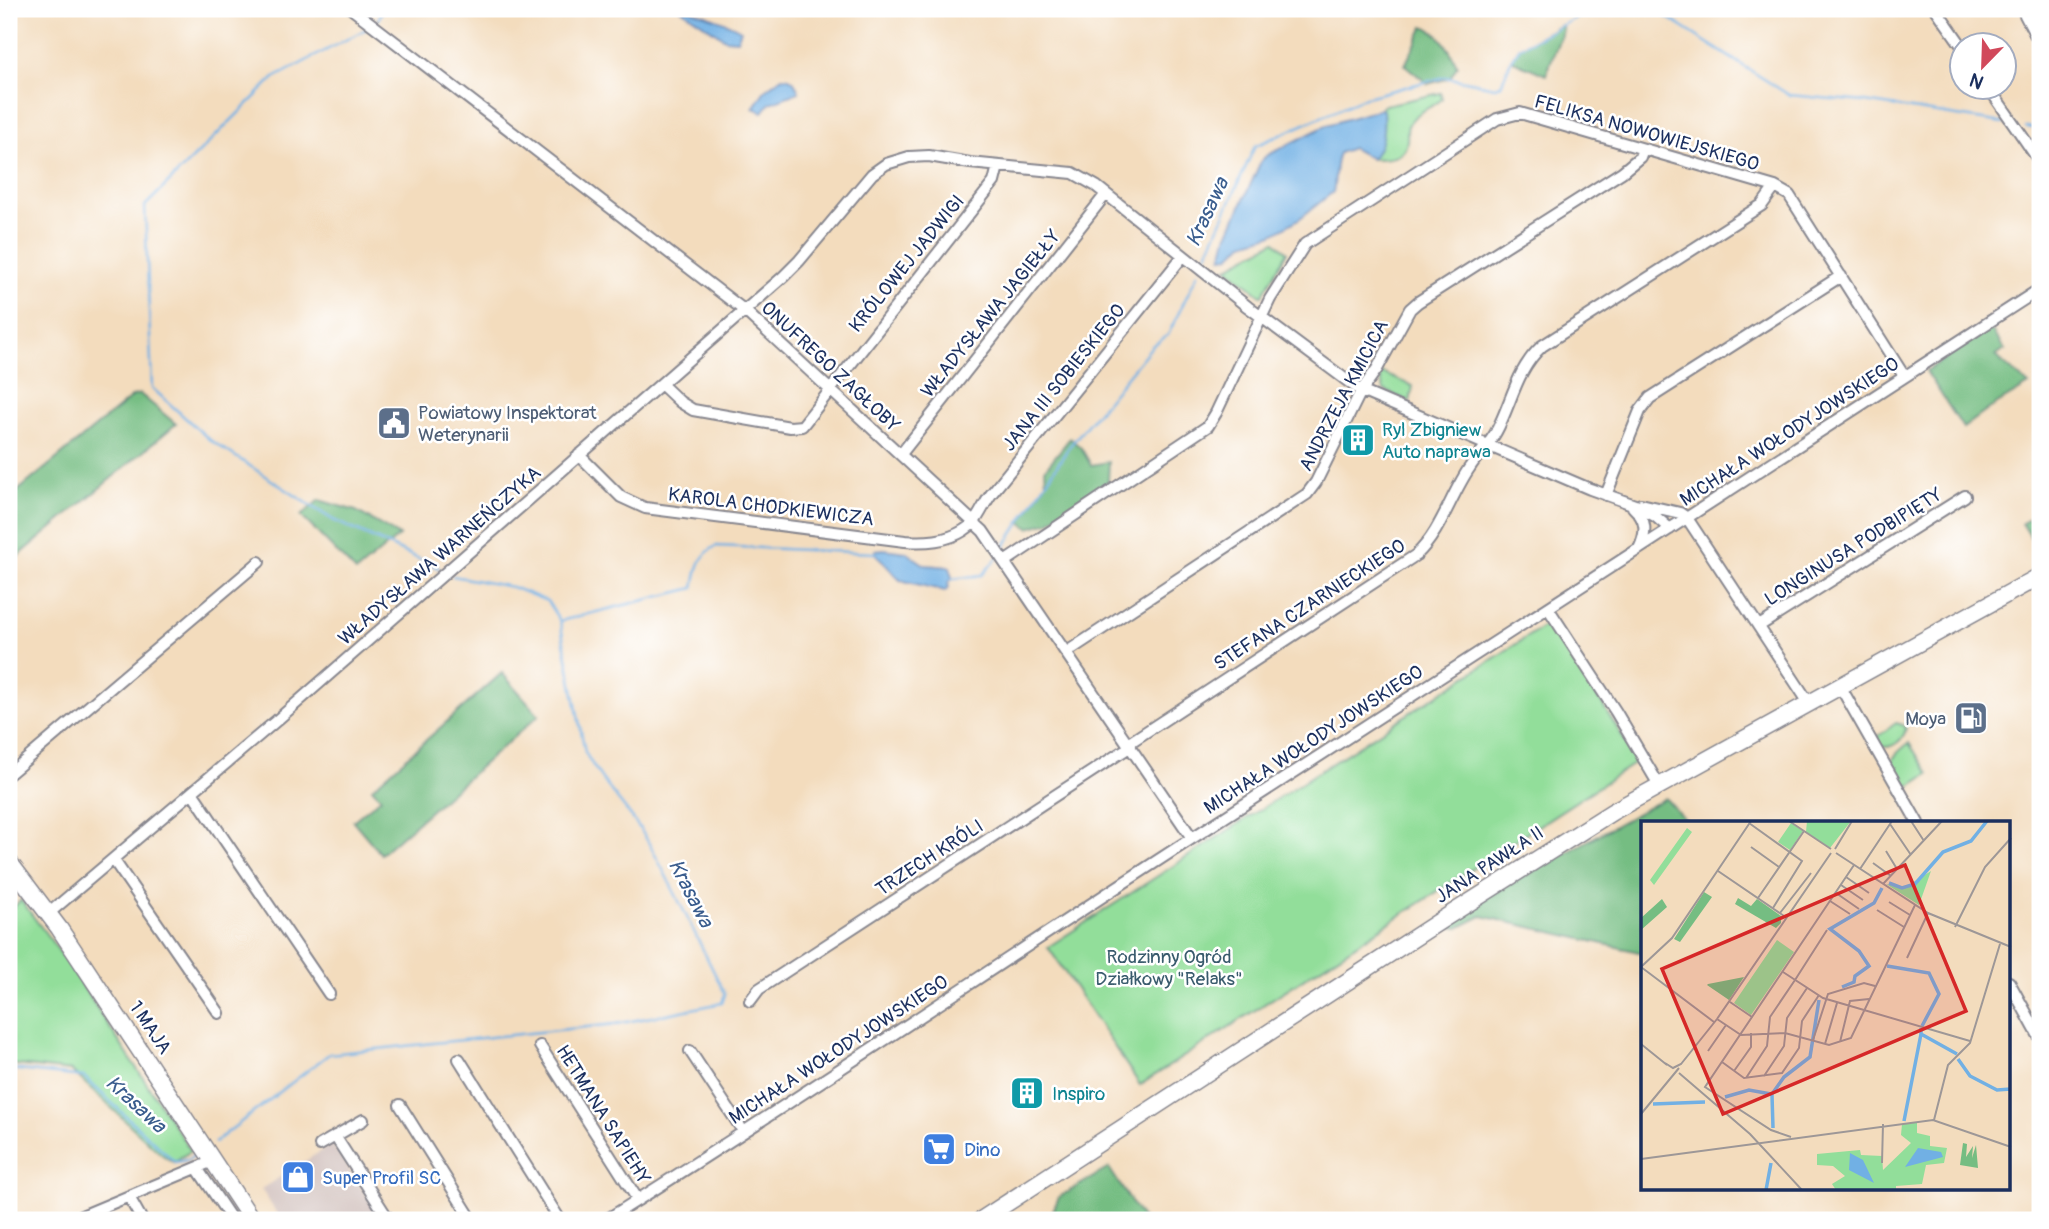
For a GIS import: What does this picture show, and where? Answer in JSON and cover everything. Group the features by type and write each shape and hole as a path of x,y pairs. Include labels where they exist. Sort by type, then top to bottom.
{"highway":[{"path":"2027,9 2040,34"}],"main road":[{"name":"JANA PAWŁA II","path":"981,1220 1000,1215 1529,864 1660,785 2040,576"},
{"name":"1 MAJA","path":"9,862 48,914 252,1220"}],"street":[{"name":"ONUFREGO ZAGŁOBY","path":"352,9 745,311 985,533 1192,838"},
{"path":"1936,9 1952,32"},
{"path":"1999,102 2040,162"},
{"name":"FELIKSA NOWOWIEJSKIEGO","path":"1002,556 1208,426 1270,299 1305,244 1497,119 1520,113 1775,187 1794,200 1904,376"},
{"name":"ANDRZEJA KMICICA","path":"1067,652 1307,494 1317,482 1361,391 1377,369 1404,319 1418,302 1622,172 1640,157 1643,149"},
{"name":"WŁADYSŁAWA WARNEŃCZYKA","path":"48,914 745,311 799,261 866,180 886,164 909,157 929,156 998,166 1064,171 1081,177 1361,391 1625,501"},
{"name":"KRÓLOWEJ JADWIGI","path":"661,384 692,410 797,427 805,422 994,182 998,166"},
{"name":"STEFANA CZARNIECKIEGO","path":"1130,745 1416,555 1427,543 1471,465 1488,445 1500,424 1521,372 1536,352 1762,205 1775,187"},
{"name":"WŁADYSŁAWA JAGIEŁŁY","path":"901,454 1106,194"},
{"name":"JANA III SOBIESKIEGO","path":"973,522 992,493 1183,256"},
{"path":"1606,495 1640,411 1650,398 1841,276"},
{"name":"MICHAŁA WOŁODYJOWSKIEGO","path":"606,1220 2040,289"},
{"name":"KAROLA CHODKIEWICZA","path":"579,455 621,498 645,508 915,542 939,541 960,533 973,522"},
{"name":"LONGINUSA PODBIPIĘTY","path":"1759,626 1965,496"},
{"path":"1625,501 1680,513 1687,518 1808,703"},
{"path":"1625,501 1655,516 1670,529"},
{"path":"1625,501 1638,512 1645,524 1644,538 1639,549"},
{"path":"9,774 259,562"},
{"path":"1548,608 1660,785"},
{"path":"1840,686 1917,821"},
{"name":"TRZECH KRÓLI","path":"750,1001 758,989 1130,745"},
{"path":"192,792 329,994"},
{"path":"113,859 219,1013"},
{"path":"2010,984 2040,1038"},
{"name":"HETMANA SAPIEHY","path":"540,1046 638,1200"},
{"path":"690,1051 743,1131"},
{"path":"459,1059 560,1220"},
{"path":"400,1105 472,1220"},
{"path":"320,1144 363,1120"},
{"path":"335,1136 389,1220"},
{"path":"72,1220 213,1161"},
{"path":"197,1168 232,1220"},
{"path":"129,1197 142,1220"}],"shaded area":[{"path":"332,1144 382,1220 281,1220 261,1189"}],"green space":[{"path":"1561,25 1563,29 1546,75 1511,60 1520,47"},
{"path":"1424,26 1440,37 1457,66 1450,78 1428,84 1405,65"},
{"path":"1441,93 1442,99 1414,117 1409,124 1406,147 1399,155 1372,159 1382,136 1383,110 1380,109 1385,105"},
{"path":"1275,241 1287,252 1262,296 1227,268"},
{"path":"1990,329 2005,350 1995,356 2029,385 1963,428 1926,371"},
{"path":"1382,373 1413,386 1410,402 1384,390 1380,377"},
{"path":"140,394 176,424 9,564 9,498 133,396"},
{"path":"1070,438 1081,448 1091,465 1109,462 1108,481 1049,522 1029,528 1021,522 1046,483 1045,469"},
{"path":"319,500 356,511 399,536 356,572 301,516"},
{"path":"2040,513 2040,552 2022,523"},
{"name":"Rodzinny Ogród Działkowy \"Relaks\"","path":"1550,622 1638,761 1140,1085 1048,947"},
{"path":"502,673 539,715 381,854 353,821 381,798 372,788"},
{"path":"1896,723 1906,728 1903,736 1889,747 1880,746 1877,737"},
{"path":"1909,743 1929,774 1912,785 1905,786 1894,773 1892,763 1897,753"},
{"path":"1665,798 1686,821 1641,821 1641,953 1482,916 1458,928 1442,926 1485,898"},
{"path":"21,900 64,958 191,1151 173,1162 161,1154 72,1071 9,1064 9,911"},
{"path":"1109,1168 1143,1220 1049,1220 1059,1197"}],"water":[{"path":"681,9 694,11 741,30 737,40 725,39"},
{"path":"782,77 793,81 799,92 770,103 763,112 753,108 766,89"},
{"path":"1383,110 1382,136 1372,159 1352,148 1339,153 1333,192 1299,219 1273,234 1244,243 1230,256 1222,257 1227,237 1261,161 1266,156 1327,125"},
{"path":"875,550 906,552 925,565 950,567 952,579 948,583 949,587 945,591 900,580 875,553"}],"waterway":[{"path":"378,20 383,9"},
{"name":"Krasawa","path":"1201,267 1255,146 1366,97 1445,77 1495,87 1501,85 1511,60 1520,47 1593,9"},
{"path":"1654,9 1789,95 1865,102 2003,123"},
{"path":"368,28 274,78 145,206 152,388 210,440 333,520 439,568"},
{"path":"2026,127 2040,129"},
{"name":"Krasawa","path":"1001,552 1069,447 1152,346 1168,335 1198,273"},
{"name":"Krasawa","path":"215,1142 329,1054 616,1024 722,1003 725,994 657,859 640,829 585,752 560,621 694,588 702,558 716,546 875,553"},
{"name":"Krasawa","path":"952,579 982,575 998,557"},
{"path":"453,576 512,587 547,601 560,621"},
{"name":"Krasawa","path":"9,1069 84,1077 175,1162 188,1160 195,1154"}],"place":[{"name":"Powiatowy Inspektorat Weterynarii","path":"394,423"},
{"name":"Ryl Zbigniew Auto naprawa","path":"1358,440"},
{"name":"Moya","path":"1971,718"},
{"name":"Inspiro","path":"1027,1093"},
{"name":"Dino","path":"939,1149"},
{"name":"Super Profil SC","path":"298,1177"}]}
